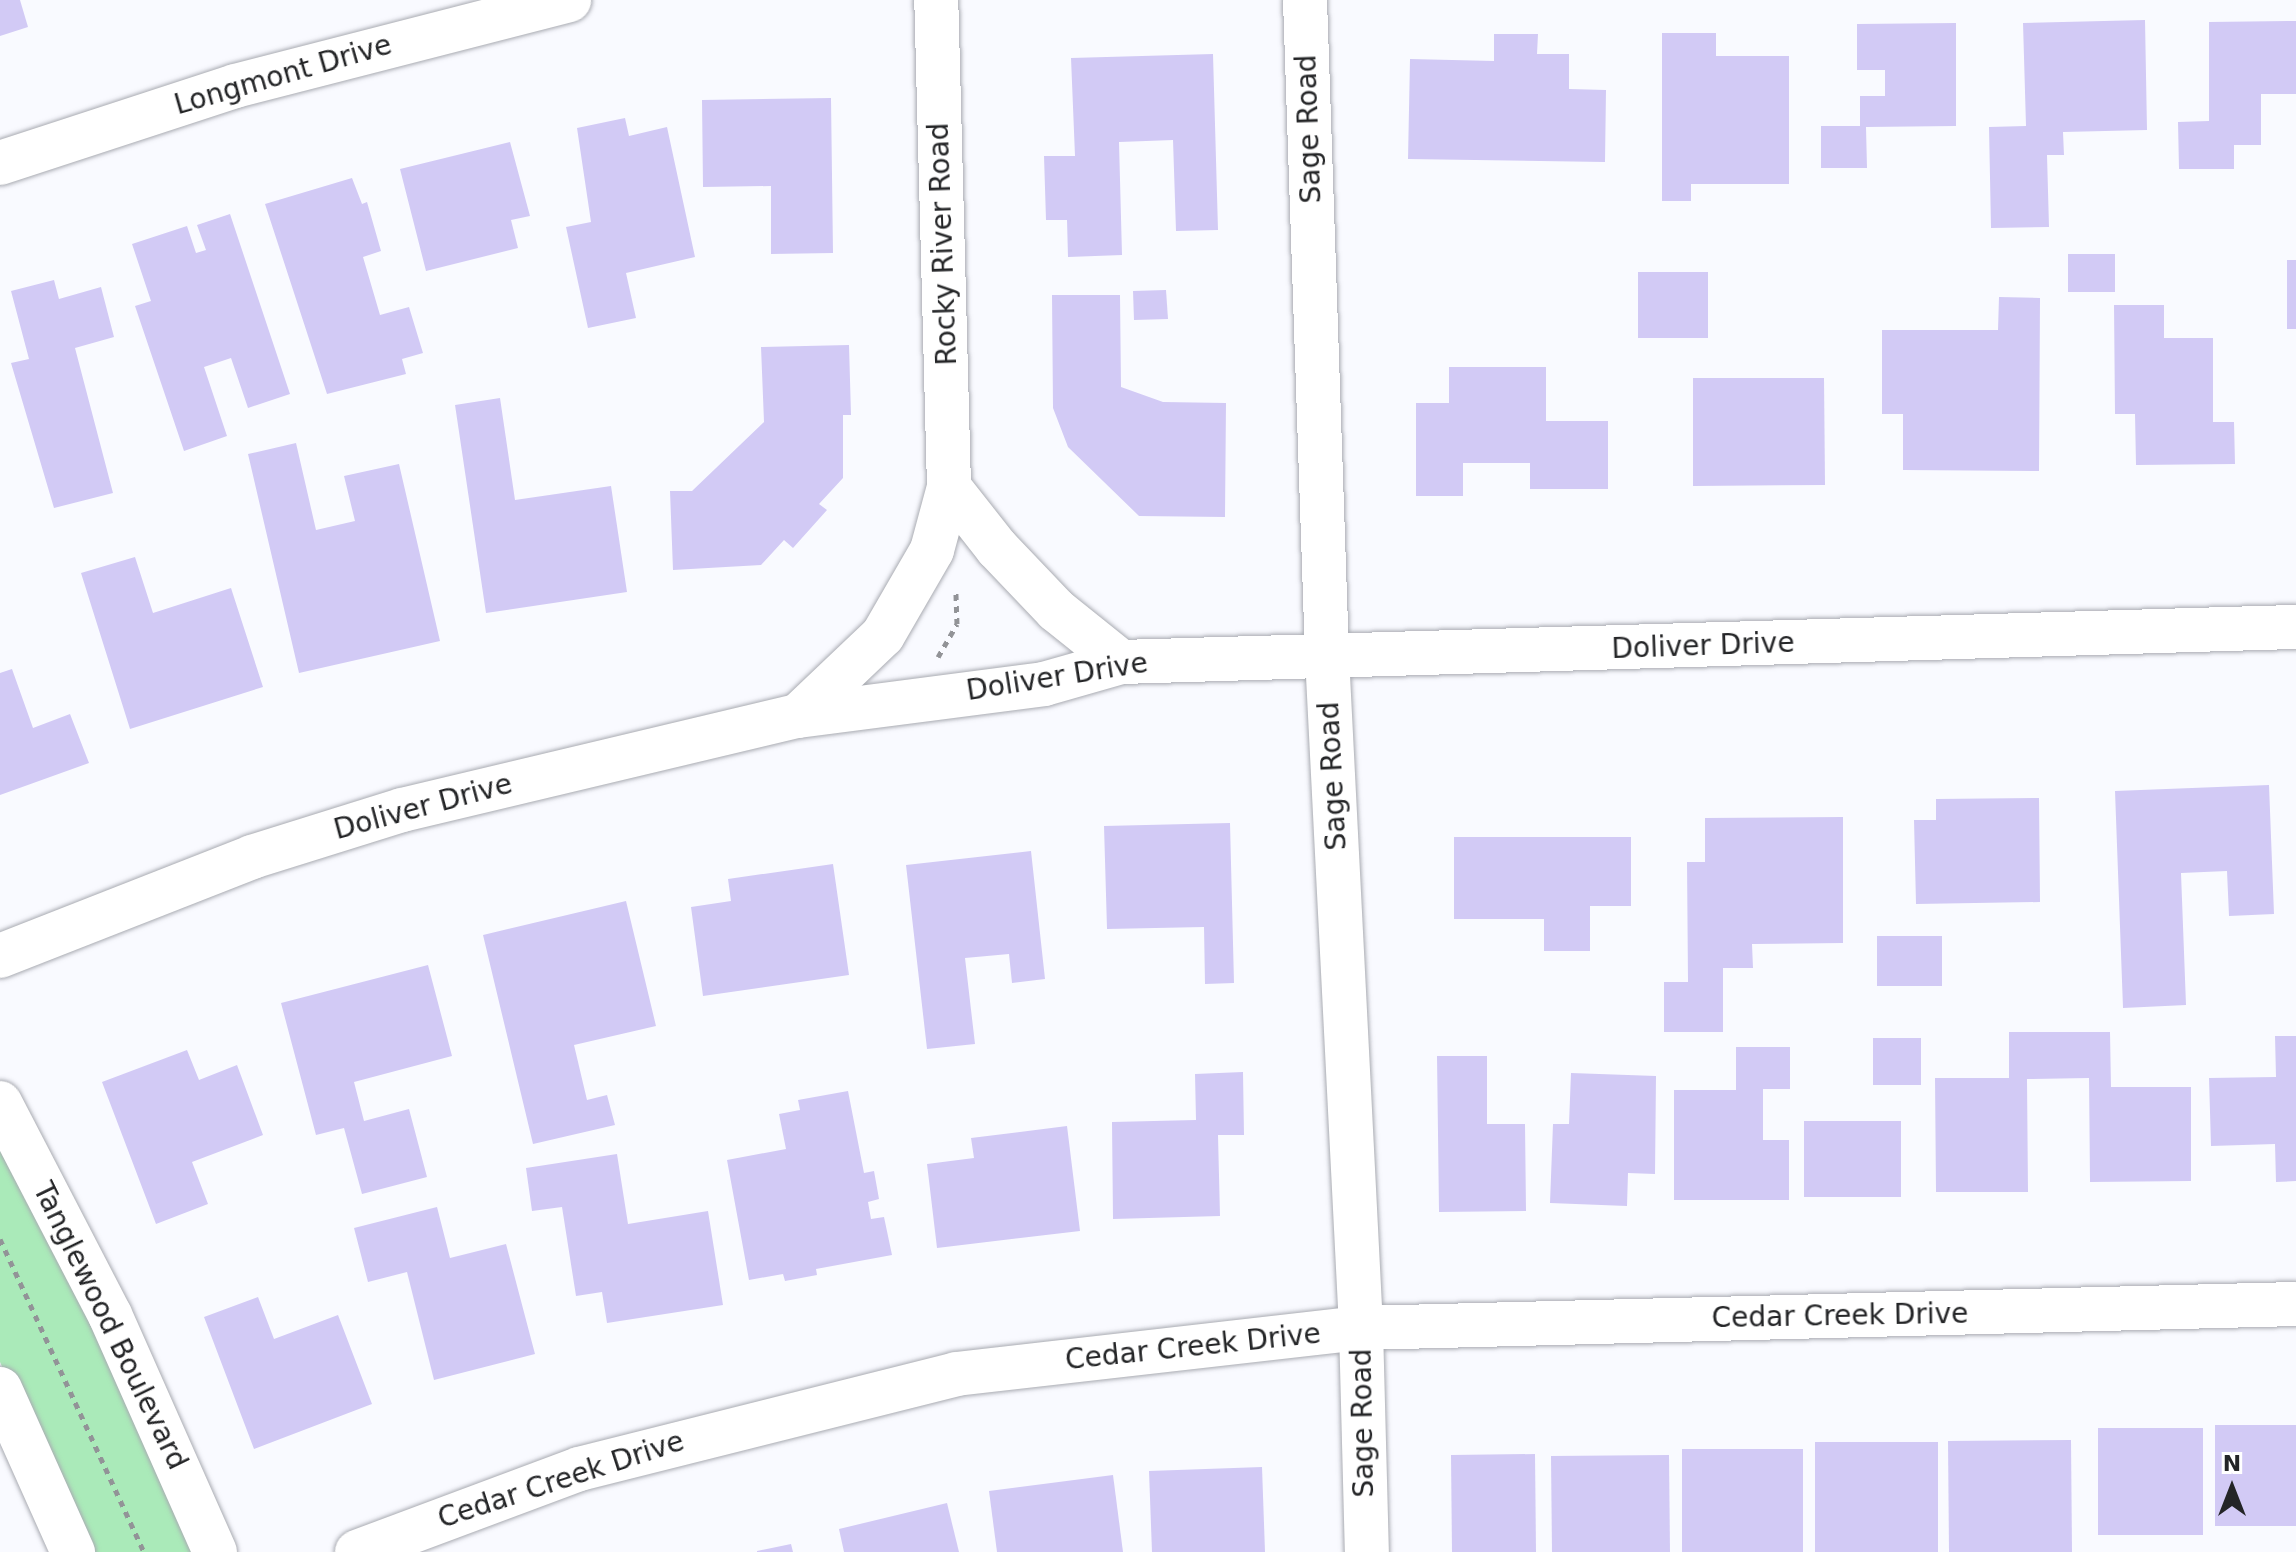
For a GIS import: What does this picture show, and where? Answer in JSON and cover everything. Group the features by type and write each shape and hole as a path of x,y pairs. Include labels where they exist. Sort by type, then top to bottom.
{"street":[{"name":"Longmont Drive","path":"0,163 235,86 569,0"},
{"name":"Rocky River Road","path":"798,716 883,635 932,550 949,487 936,0"},
{"name":"Sage Road","path":"1305,0 1327,656 1361,1328 1367,1552"},
{"path":"949,487 997,548 1056,610 1121,662"},
{"name":"Doliver Drive","path":"0,956 252,857 402,810 798,716 1044,684 1121,662 2296,627"},
{"name":"Tanglewood Boulevard","path":"0,1103 110,1315 215,1552"},
{"name":"Cedar Creek Drive","path":"357,1552 579,1469 956,1374 1361,1328 2296,1304"},
{"path":"0,1389 73,1552"}],"path":[{"path":"932,550 954,583 958,613 935,665 934,696"},
{"path":"0,1239 144,1552"}],"green space":[{"path":"0,1132 204,1552 85,1552 0,1362"}],"building":[{"path":"0,0 20,0 28,27 0,36"},
{"path":"2145,20 2147,130 2063,132 2064,155 2047,155 2049,227 1991,228 1989,127 2026,126 2023,23"},
{"path":"2296,21 2296,94 2261,94 2261,145 2234,145 2234,169 2179,169 2178,122 2209,121 2209,22"},
{"path":"1956,23 1956,126 1866,127 1867,168 1821,168 1821,126 1860,126 1860,96 1885,96 1885,70 1857,70 1857,24"},
{"path":"1662,33 1716,33 1716,56 1789,56 1789,184 1691,184 1691,201 1662,201"},
{"path":"1494,34 1538,34 1537,54 1569,54 1569,89 1606,90 1605,162 1408,159 1410,59 1494,61"},
{"path":"1213,54 1218,230 1176,231 1173,140 1119,142 1122,255 1068,257 1067,220 1046,220 1044,156 1075,156 1071,58"},
{"path":"831,98 833,253 771,254 771,186 703,187 702,100"},
{"path":"625,118 629,136 667,127 695,257 626,273 636,318 588,328 566,227 591,222 577,128"},
{"path":"510,142 530,216 511,220 518,248 426,271 400,169"},
{"path":"352,178 362,204 367,202 381,251 363,257 380,315 409,307 423,353 402,359 406,374 327,394 265,204"},
{"path":"230,214 290,394 248,408 231,358 204,367 227,436 184,451 135,306 151,301 132,244 187,226 196,253 206,250 197,225"},
{"path":"2068,254 2115,254 2115,292 2068,292"},
{"path":"2287,260 2296,260 2296,329 2287,329"},
{"path":"1638,272 1708,272 1708,338 1638,338"},
{"path":"54,280 59,299 101,287 114,337 75,348 113,493 54,508 11,363 29,359 11,291"},
{"path":"1166,290 1168,319 1134,320 1133,291"},
{"path":"1052,295 1120,295 1121,387 1163,402 1226,403 1225,517 1139,516 1068,447 1053,408"},
{"path":"1999,297 2040,298 2039,471 1903,470 1903,414 1882,414 1882,330 1998,330"},
{"path":"2114,305 2164,305 2164,338 2213,338 2213,422 2234,422 2235,464 2136,465 2135,414 2115,414"},
{"path":"849,345 851,415 843,415 843,478 819,504 827,510 793,548 784,540 761,565 673,570 670,491 692,491 764,422 761,347"},
{"path":"1449,367 1546,367 1546,421 1608,421 1608,489 1530,489 1530,463 1463,463 1463,496 1416,496 1416,403 1449,403"},
{"path":"1693,378 1824,378 1825,485 1693,486"},
{"path":"500,398 515,500 611,486 627,592 486,613 455,405"},
{"path":"296,443 316,530 355,521 344,476 399,464 440,641 299,673 248,454"},
{"path":"135,557 153,613 231,588 263,687 130,729 81,573"},
{"path":"12,669 33,728 70,714 89,763 0,795 0,673"},
{"path":"2269,785 2274,914 2229,916 2227,871 2181,873 2186,1005 2123,1008 2115,791"},
{"path":"2039,798 2040,902 1916,904 1914,820 1936,820 1936,799"},
{"path":"1843,817 1843,943 1752,944 1753,968 1723,968 1723,1032 1664,1032 1664,982 1688,982 1687,862 1705,862 1705,818"},
{"path":"1230,823 1234,983 1205,984 1204,927 1107,929 1104,826"},
{"path":"1454,837 1631,837 1631,906 1590,906 1590,951 1544,951 1544,919 1454,919"},
{"path":"1031,851 1045,979 1012,983 1009,954 965,958 975,1044 927,1049 906,865"},
{"path":"833,864 849,975 703,996 691,907 731,901 728,879"},
{"path":"626,901 656,1026 574,1045 587,1100 607,1095 615,1125 533,1144 483,935"},
{"path":"1877,936 1942,936 1942,986 1877,986"},
{"path":"428,965 452,1056 354,1082 364,1121 409,1109 427,1177 362,1194 344,1128 316,1135 281,1003"},
{"path":"2009,1032 2110,1032 2111,1087 2191,1087 2191,1181 2090,1182 2089,1078 2027,1079 2028,1192 1936,1192 1935,1078 2009,1078"},
{"path":"2275,1036 2296,1036 2296,1181 2276,1182 2275,1144 2211,1146 2209,1078 2276,1077"},
{"path":"1873,1038 1921,1038 1921,1085 1873,1085"},
{"path":"1736,1047 1790,1047 1790,1089 1763,1089 1763,1140 1789,1140 1789,1200 1674,1200 1674,1090 1736,1090"},
{"path":"187,1050 199,1080 237,1065 263,1135 192,1162 208,1204 156,1224 102,1082"},
{"path":"1437,1056 1487,1056 1487,1124 1525,1124 1526,1211 1439,1212"},
{"path":"1243,1072 1244,1135 1218,1135 1220,1216 1113,1219 1112,1122 1196,1120 1195,1074"},
{"path":"1571,1073 1656,1076 1655,1174 1628,1173 1627,1206 1550,1203 1553,1124 1569,1124"},
{"path":"848,1091 864,1173 874,1171 879,1199 868,1202 871,1219 884,1217 892,1255 816,1269 817,1275 785,1281 783,1274 749,1280 727,1160 786,1149 779,1114 800,1110 798,1100"},
{"path":"1804,1121 1901,1121 1901,1197 1804,1197"},
{"path":"1067,1126 1080,1231 937,1248 927,1164 974,1158 971,1138"},
{"path":"617,1154 628,1224 708,1211 723,1305 607,1323 602,1292 576,1296 562,1207 532,1211 526,1168"},
{"path":"437,1207 450,1258 506,1244 535,1354 434,1380 407,1272 368,1282 354,1228"},
{"path":"258,1297 274,1339 338,1315 372,1404 254,1449 204,1317"},
{"path":"2215,1425 2296,1425 2296,1526 2215,1526"},
{"path":"2098,1428 2203,1428 2203,1535 2098,1535"},
{"path":"2071,1440 2072,1552 1949,1552 1948,1441"},
{"path":"1815,1442 1938,1442 1938,1552 1815,1552"},
{"path":"1682,1449 1803,1449 1803,1552 1682,1552"},
{"path":"1535,1454 1536,1552 1452,1552 1451,1455"},
{"path":"1669,1455 1670,1552 1552,1552 1551,1456"},
{"path":"1262,1467 1265,1552 1152,1552 1149,1471"},
{"path":"1113,1475 1123,1552 997,1552 989,1491"},
{"path":"947,1503 959,1552 844,1552 839,1529"},
{"path":"791,1544 793,1552 757,1552 757,1551"}]}
